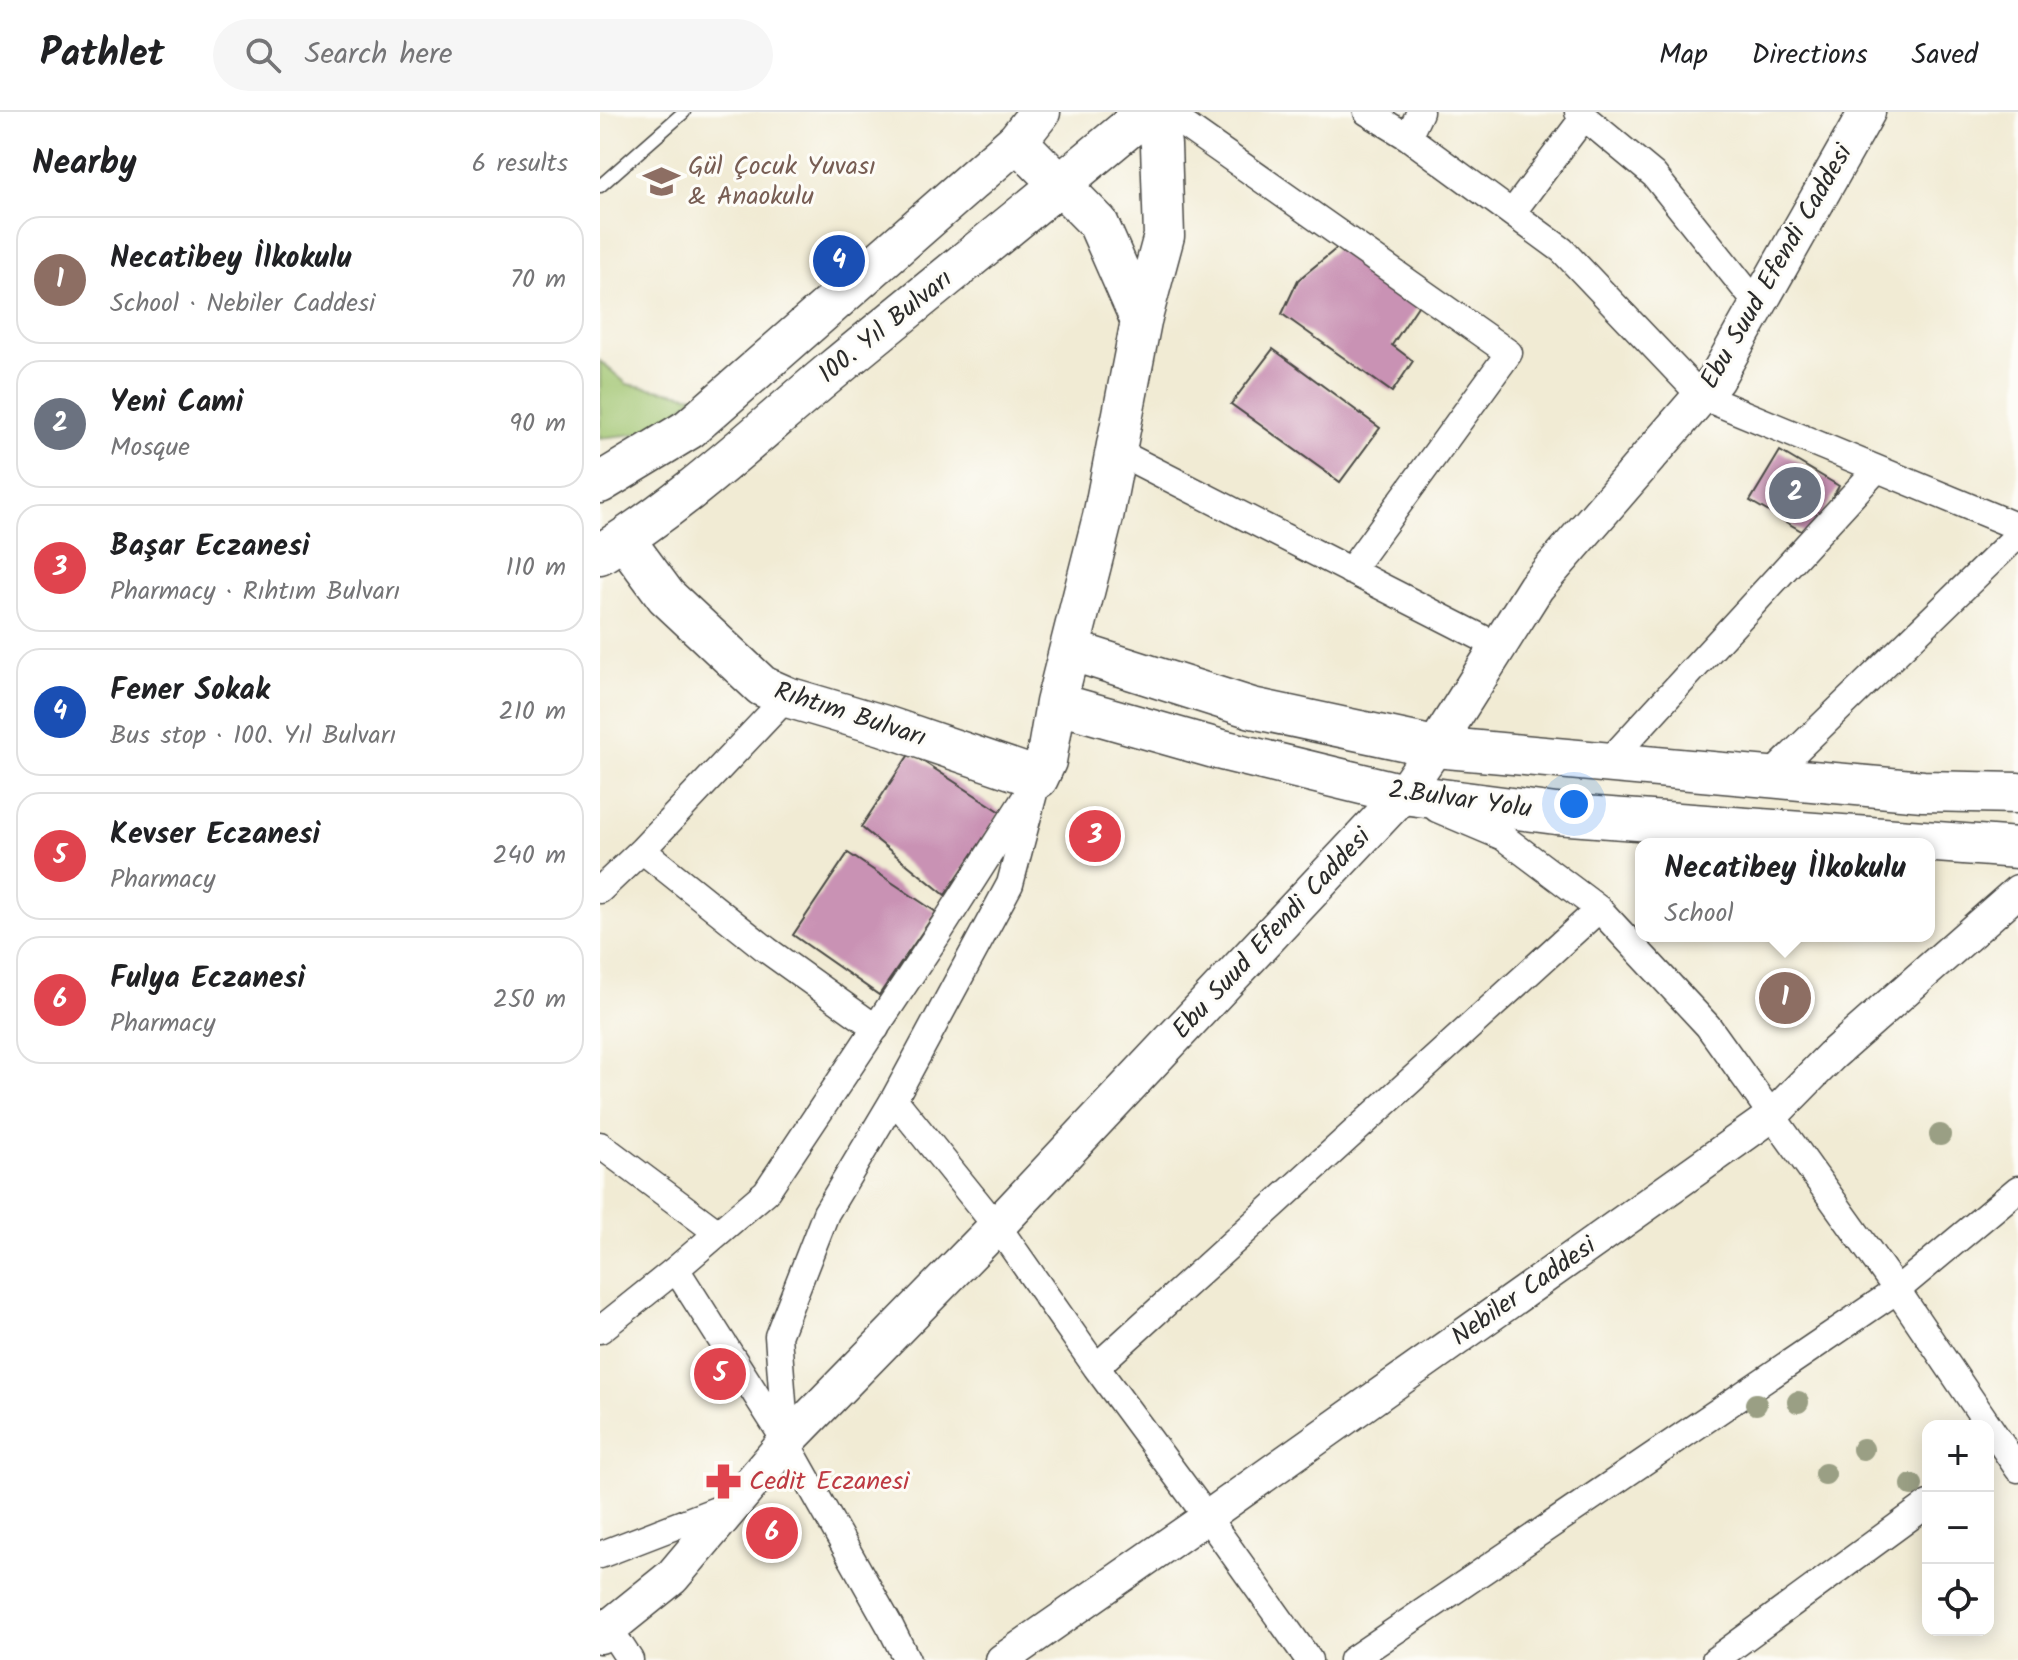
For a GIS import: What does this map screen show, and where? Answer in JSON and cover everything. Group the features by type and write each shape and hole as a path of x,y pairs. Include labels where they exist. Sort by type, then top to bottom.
{"main road":[{"name":"100. Yıl Bulvarı","path":"612,546 722,464 1147,112"},
{"path":"1038,778 1046,761 1056,703 1103,517 1141,321 1164,236 1161,145 1156,112"},
{"name":"Ebu Suud Efendi Caddesi","path":"604,1632 672,1577 786,1442 996,1227 1403,794 1536,587 1716,379 1867,112"},
{"name":"100. Yıl Bulvarı","path":"600,483 689,429 1028,126"},
{"path":"1028,126 1061,185 1098,223 1141,321"},
{"name":"Rıhtım Bulvarı","path":"612,546 762,686 787,697 882,725 1038,778"},
{"name":"2.Bulvar Yolu","path":"1070,650 1252,708 1435,747 1923,791 2018,793"},
{"name":"2.Bulvar Yolu","path":"1056,703 1218,749 1403,794 1556,814 1882,838"},
{"name":"2.Bulvar Yolu","path":"1935,842 2018,848"}],"street":[{"path":"1166,112 1509,353 1350,571"},
{"path":"1367,112 1408,137 1562,250 1701,396 2018,527"},
{"path":"1408,137 1420,112"},
{"path":"1512,213 1581,115 1654,175 1758,305"},
{"path":"1116,451 1498,646"},
{"path":"1608,762 1877,469"},
{"path":"1769,777 2018,535"},
{"path":"600,890 787,697"},
{"path":"600,1330 766,1192 1038,778"},
{"path":"786,1442 778,1336 826,1213 894,1099 1010,884 1038,778"},
{"path":"1403,794 1503,837 1599,909 1708,1026 1897,1290 2007,1454"},
{"path":"642,850 767,950 876,1028"},
{"name":"Nebiler Caddesi","path":"1002,1660 1773,1115 1832,1055 2018,891"},
{"path":"1096,1367 1599,909"},
{"path":"894,1099 996,1227 1309,1660"},
{"path":"600,1145 718,1233"},
{"path":"1352,1660 1897,1290 2018,1189"},
{"path":"676,1269 786,1442 907,1660"},
{"path":"600,1555 732,1504"},
{"path":"1715,1660 1922,1508"},
{"path":"604,1632 630,1660"}],"lane":[{"path":"600,186 684,112"}],"green space":[{"path":"600,361 627,384 695,396 654,432 600,438"}],"building":[{"path":"1348,239 1426,294 1392,345 1413,361 1392,392 1282,314 1298,280"},
{"path":"1273,349 1380,428 1340,482 1231,404"},
{"path":"1780,451 1839,486 1810,536 1750,501"},
{"path":"910,753 1001,812 945,895 861,827"},
{"path":"848,853 936,912 879,995 793,935"}],"place":[{"name":"Gül Çocuk Yuvası & Anaokulu","path":"662,182"},
{"name":"Fener Sokak","path":"839,261"},
{"name":"Yeni Cami","path":"1795,493"},
{"name":"Başar Eczanesi","path":"1095,836"},
{"name":"Necatibey İlkokulu","path":"1785,998"},
{"name":"Kevser Eczanesi","path":"720,1374"},
{"name":"Cedit Eczanesi","path":"723,1482"},
{"name":"Fulya Eczanesi","path":"772,1533"}]}
